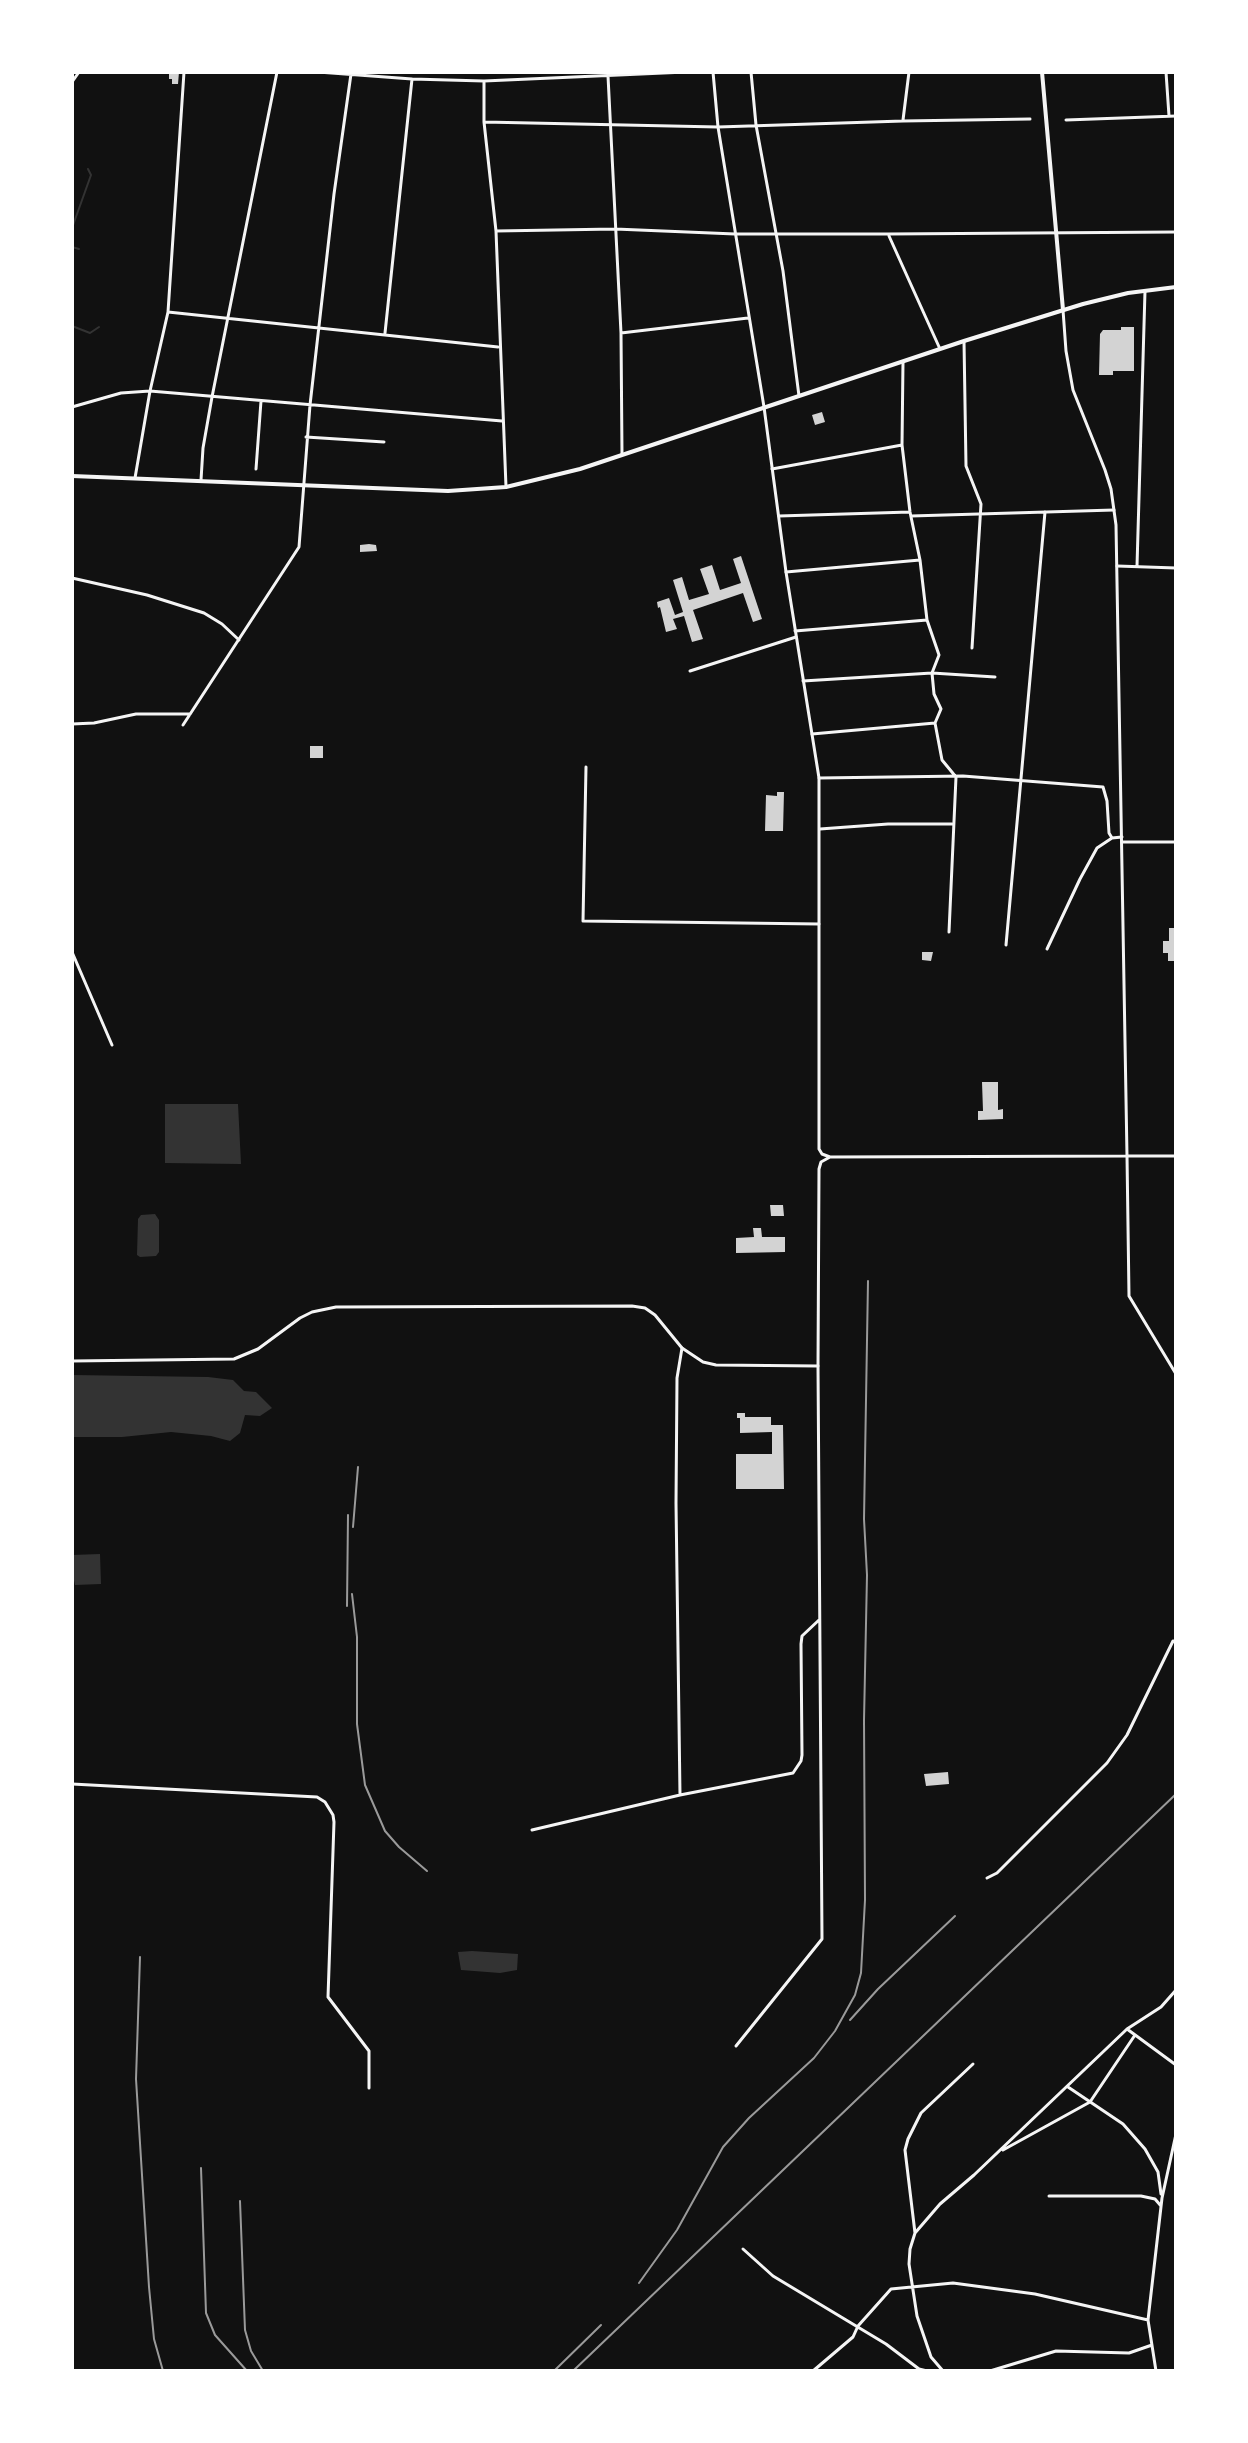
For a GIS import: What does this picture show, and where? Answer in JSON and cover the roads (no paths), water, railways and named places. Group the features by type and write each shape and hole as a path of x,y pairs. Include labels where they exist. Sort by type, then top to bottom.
{"main road":[{"path":"1042,72 1063,310"},
{"path":"72,476 448,491 506,487 564,473 1063,310 1176,287"}],"street":[{"path":"72,82 79,72"},
{"path":"135,478 168,312 184,72"},
{"path":"201,480 212,397 277,72"},
{"path":"318,72 484,81 686,72"},
{"path":"713,72 718,127 764,407 786,572 819,778 818,1141 822,1154 830,1157 1176,1156"},
{"path":"751,72 756,125 783,271 799,396"},
{"path":"903,121 909,72"},
{"path":"1166,72 1169,117"},
{"path":"183,725 299,547 306,437 351,74"},
{"path":"608,76 621,333 622,454"},
{"path":"385,333 412,79"},
{"path":"484,81 484,122 496,231 506,487"},
{"path":"1066,120 1176,116"},
{"path":"484,122 718,127 1030,119"},
{"path":"496,231 615,229 735,234 1176,232"},
{"path":"888,234 940,349"},
{"path":"1137,566 1145,291"},
{"path":"1063,310 1073,390 1100,454 1114,510 1129,1296 1176,1374"},
{"path":"168,312 500,347"},
{"path":"621,333 748,318"},
{"path":"964,341 966,466 981,504 972,648"},
{"path":"903,362 902,445 910,514 920,560 927,620 939,655 932,673 934,694 941,709 935,723 942,760 956,777 949,932"},
{"path":"72,407 121,393 150,391 502,421"},
{"path":"256,469 261,401"},
{"path":"306,437 384,442"},
{"path":"772,469 902,445"},
{"path":"779,516 1114,510"},
{"path":"1006,945 1045,512"},
{"path":"786,572 920,560"},
{"path":"1117,566 1176,568"},
{"path":"72,578 147,595 204,613 239,640"},
{"path":"795,631 927,620"},
{"path":"690,671 796,637"},
{"path":"803,681 932,673 995,677"},
{"path":"72,724 94,723 136,714 190,714"},
{"path":"812,734 935,723"},
{"path":"586,767 583,921 819,924"},
{"path":"819,778 956,777 1103,787 1112,838"},
{"path":"820,829 888,824 953,824"},
{"path":"1047,949 1097,848 1112,838 1176,842"},
{"path":"72,952 112,1045"},
{"path":"736,2046 822,1939 819,1169 821,1162 830,1157"},
{"path":"72,1361 234,1359 258,1349 300,1318 323,1308 632,1306 645,1308 655,1315 682,1348 703,1362 716,1365 818,1366"},
{"path":"680,1795 676,1487 677,1378 682,1348"},
{"path":"532,1830 680,1795 793,1773 802,1755 802,1636 819,1620"},
{"path":"987,1878 1017,1854 1107,1763 1127,1735 1173,1641 1176,1642"},
{"path":"72,1784 317,1797 325,1802 334,1822 328,1997 369,2051 369,2088"},
{"path":"943,2371 931,2357 917,2316 910,2249 915,2233 940,2204 997,2154 1127,2029 1161,2007 1176,1990"},
{"path":"1127,2029 1176,2065"},
{"path":"997,2154 1090,2102 1135,2035"},
{"path":"915,2233 905,2150 908,2139 921,2113 973,2064"},
{"path":"1067,2087 1123,2124 1145,2149 1158,2172 1162,2198"},
{"path":"1156,2371 1148,2320 1162,2198 1176,2134"},
{"path":"1049,2196 1141,2196 1155,2199 1161,2206"},
{"path":"743,2249 773,2276 858,2326 919,2369 927,2371"},
{"path":"813,2371 853,2337 858,2326 891,2289 953,2283 1035,2294 1148,2320"},
{"path":"990,2371 1056,2351 1129,2353 1152,2345"}],"waterway":[{"path":"72,228 91,175 88,169"},
{"path":"72,247 79,249"},
{"path":"72,326 90,333 99,327"}],"railway":[{"path":"639,2283 677,2230 723,2147 749,2118 814,2058 835,2031 855,1995 861,1973 865,1900 867,1575 864,1519 868,1281"},
{"path":"353,1527 358,1467"},
{"path":"347,1606 348,1515"},
{"path":"352,1594 357,1637 357,1724 365,1785 385,1831 427,1871"},
{"path":"573,2371 1176,1794"},
{"path":"850,2020 955,1916"},
{"path":"140,1957 136,2079 149,2287 154,2339 163,2371"},
{"path":"201,2168 206,2313 215,2335 247,2371"},
{"path":"240,2201 245,2330 251,2351 263,2371"},
{"path":"554,2371 601,2325"}]}
